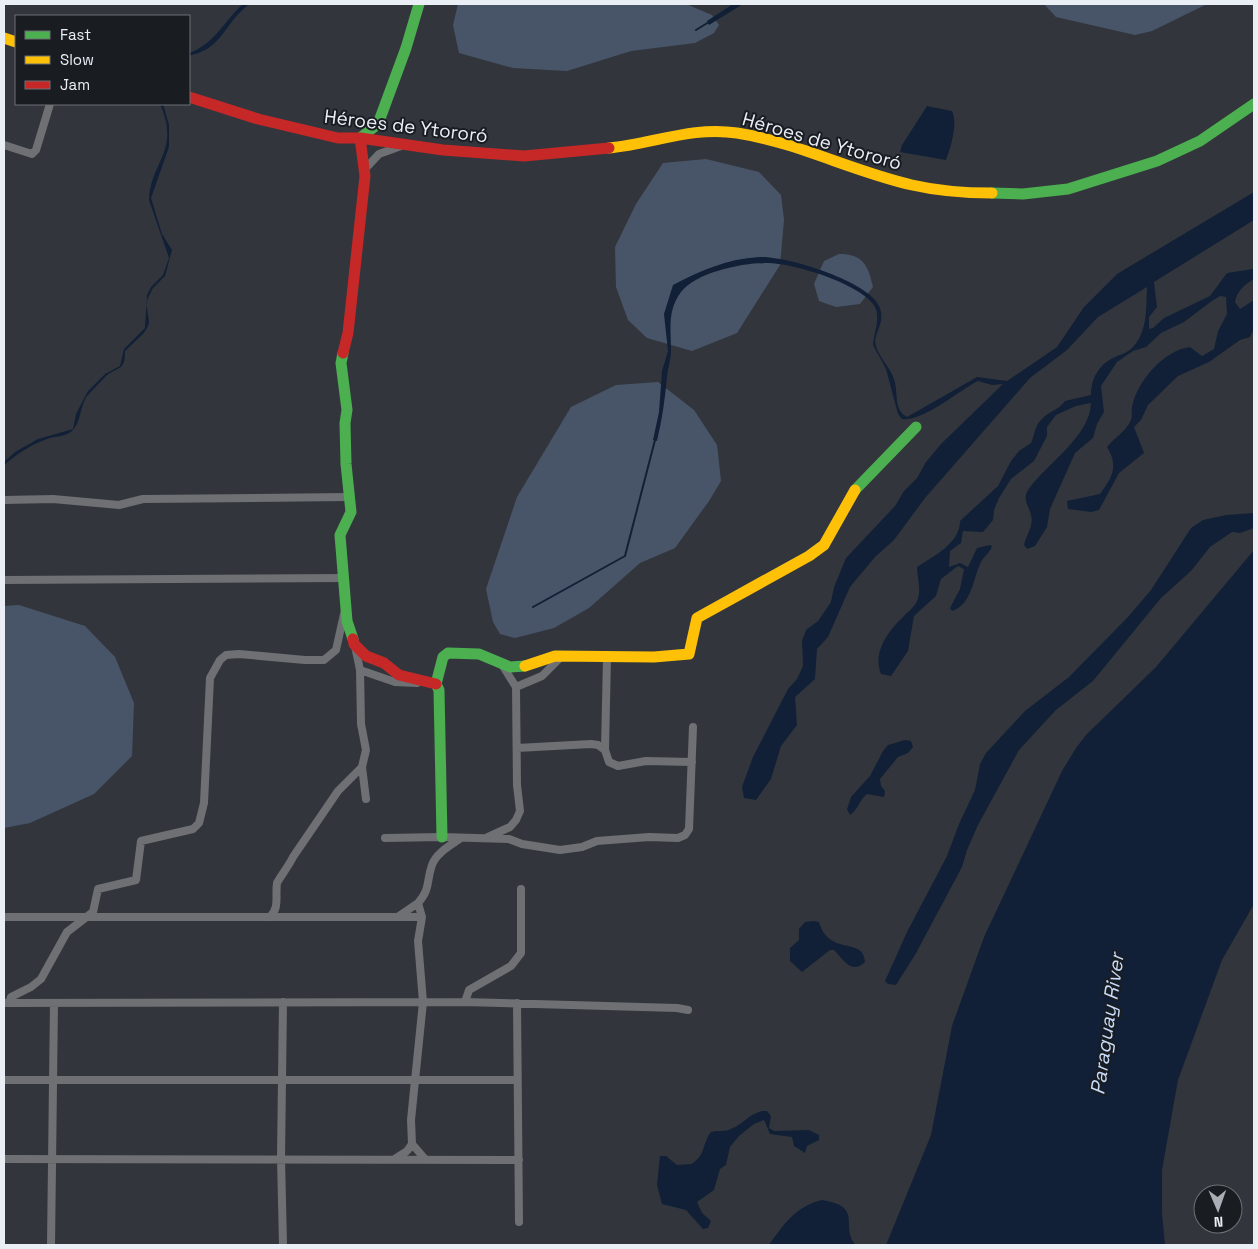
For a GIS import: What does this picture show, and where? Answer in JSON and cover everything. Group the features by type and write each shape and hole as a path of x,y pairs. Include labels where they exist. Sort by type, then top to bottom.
{"street":[{"path":"366,799 362,767 366,750 361,724 360,670 346,609 340,535 351,512 348,498 346,410 341,363 348,333 365,169 360,138 378,124 406,48 418,4"},
{"name":"Héroes de Ytororó","path":"190,97 275,123 338,138 360,138 401,146 524,156 613,148 696,131 736,133 820,155 912,185 968,193 1022,194 1068,189 1157,161 1200,141 1254,104"},
{"path":"4,145 32,154 36,150 50,105"},
{"path":"365,169 379,154 401,146"},
{"path":"442,836 439,690 436,684 440,662 448,653 479,654 517,668 562,656 607,657 689,654 692,649 692,636 697,618 809,556 824,545 847,501 916,427"},
{"path":"4,500 54,499 119,505 143,499 348,498"},
{"path":"4,580 344,578"},
{"path":"6,1003 14,995 31,988 41,979 67,932 89,917 94,909 98,889 136,880 140,841 183,831 193,828 198,824 204,803 210,678 220,660 226,655 239,654 324,660 336,650 346,609"},
{"path":"354,644 366,656 384,663 399,675 436,684"},
{"path":"516,687 542,676 562,656"},
{"path":"607,657 606,750 609,762 614,766 646,761 692,762"},
{"path":"481,839 503,831 516,820 520,811 516,687 500,661"},
{"path":"360,670 395,682 436,684"},
{"path":"385,838 442,836 509,839 522,844 560,850 582,847 597,841 649,837 678,838 685,835 689,829 693,726"},
{"path":"517,748 591,744 598,745 606,750"},
{"path":"270,917 277,908 279,879 338,791 362,767"},
{"path":"398,917 418,903 427,891 432,865 436,859 462,838"},
{"path":"465,1002 469,990 511,966 520,953 521,889"},
{"path":"395,1159 407,1151 412,1144 411,1120 414,1080 423,1002 418,942 422,917 418,903"},
{"path":"4,917 422,917"},
{"path":"283,1002 281,1158 283,1245"},
{"path":"6,1003 465,1002 677,1008 688,1010"},
{"path":"50,1245 54,1003"},
{"path":"517,1003 516,1080 519,1222"},
{"path":"4,1080 516,1080"},
{"path":"412,1144 425,1159"},
{"path":"4,1159 95,1158 107,1161 281,1158 519,1160"}],"shaded area":[{"path":"458,4 686,4 712,15 719,25 714,33 695,43 631,51 567,71 513,68 459,53 453,25"},
{"path":"1044,4 1207,4 1152,31 1135,35 1056,17"},
{"path":"706,159 759,172 781,195 784,220 780,265 737,333 692,351 647,338 628,320 616,287 615,247 636,204 663,163"},
{"path":"839,254 854,256 859,259 863,262 869,273 873,287 860,304 836,307 819,301 814,284 824,261"},
{"path":"658,382 694,410 717,445 721,481 709,501 675,548 640,563 589,608 554,628 515,638 500,634 493,622 486,589 517,497 571,407 616,385"},
{"path":"19,605 85,626 115,657 134,703 132,756 94,794 30,823 4,828 4,606"}],"water":[{"path":"243,4 250,4 243,9 219,39 205,50 190,56 190,53 213,38"},
{"path":"733,4 743,4 709,25 707,21"},
{"path":"160,105 163,105 169,125 169,147 151,198 162,234 172,250 165,276 153,288 147,301 147,295 151,287 163,275 169,258 149,200 154,176 166,145 166,120"},
{"path":"927,106 952,111 954,116 952,142 946,160 900,152 902,145"},
{"path":"1254,192 1254,220 1154,282 1157,307 1149,317 1149,329 1153,328 1164,318 1210,296 1227,273 1253,269 1254,279 1237,295 1235,302 1240,309 1254,300 1254,329 1250,337 1240,340 1209,362 1178,376 1148,405 1141,420 1134,427 1144,453 1119,473 1099,510 1091,512 1068,509 1067,501 1100,494 1108,482 1113,472 1113,460 1107,447 1130,422 1135,397 1153,368 1180,349 1190,347 1202,356 1214,349 1218,331 1227,314 1226,297 1220,296 1184,322 1161,333 1146,347 1133,351 1117,362 1101,386 1104,412 1097,424 1093,438 1075,453 1050,509 1047,527 1035,546 1027,549 1024,545 1032,519 1026,494 1036,480 1075,439 1089,415 1091,403 1076,406 1056,415 1047,427 1047,436 1034,461 1011,479 999,498 994,510 993,520 983,532 963,531 961,543 950,551 949,567 960,563 968,567 977,548 992,546 978,568 971,590 964,603 952,611 950,608 960,589 964,569 958,566 941,579 936,596 914,616 908,651 891,676 881,674 879,666 880,650 893,628 913,608 917,601 919,588 917,567 951,542 959,529 960,521 998,486 1011,461 1019,451 1031,443 1038,423 1065,401 1091,395 1093,382 1101,367 1111,359 1131,349 1137,343 1145,320 1147,287 1098,317 1067,350 1030,378 925,498 894,540 875,557 850,587 828,637 817,649 815,679 795,697 797,725 781,746 771,779 756,800 744,798 742,787 753,757 788,689 797,679 803,666 802,641 806,630 818,621 831,602 834,587 846,558 895,506 904,491 917,478 926,462 941,444 1003,384 992,385 978,381 920,416 902,419 898,414 886,369 873,345 877,324 876,308 865,296 840,282 810,271 781,264 747,264 735,266 698,279 688,285 677,299 671,320 671,354 662,417 657,441 653,440 659,412 662,371 668,351 664,314 673,285 715,266 736,260 759,257 787,260 825,271 860,288 872,297 879,306 881,323 875,341 876,346 893,378 898,406 907,417 977,377 1007,381 1057,347 1084,307 1117,274"},
{"path":"146,305 149,321 144,333 125,351 122,366 106,376 87,396 75,428 66,434 35,444 4,465 4,462 15,452 38,439 73,429 76,414 88,391 105,374 120,366 124,349 145,328"},
{"path":"1254,513 1254,528 1240,533 1232,532 1210,547 1191,571 1161,598 1093,681 1056,710 1019,750 978,825 962,867 915,955 896,985 888,984 885,981 907,932 947,856 975,790 980,764 986,753 1025,711 1069,677 1128,617 1151,590 1191,528 1203,520 1226,515"},
{"name":"Paraguay River","path":"1254,550 1254,904 1222,960 1178,1080 1162,1170 1162,1213 1165,1245 886,1245 931,1135 952,1026 984,937 1062,771 1086,735 1156,667"},
{"path":"905,740 911,741 913,747 908,753 898,757 880,779 881,786 885,791 884,797 867,794 850,815 847,809 851,797 870,776 883,751 888,745"},
{"path":"805,922 819,922 824,933 830,939 859,950 863,954 865,962 860,966 852,967 834,950 830,950 802,972 790,961 790,948 799,940 799,929"},
{"path":"767,1111 771,1116 769,1128 774,1131 809,1130 819,1135 819,1140 807,1146 805,1153 794,1146 792,1137 770,1134 764,1120 754,1124 739,1136 730,1147 726,1165 720,1169 714,1190 697,1202 702,1213 711,1221 708,1228 703,1229 686,1210 662,1204 657,1185 660,1156 666,1156 677,1165 691,1164 702,1153 711,1132 731,1129 752,1115"},
{"path":"822,1200 835,1203 843,1207 847,1212 851,1238 856,1245 769,1245 791,1217 805,1207"}],"waterway":[{"path":"696,30 709,22"},
{"path":"533,607 625,556 655,440"}],"traffic: fast":[{"path":"360,138 378,124 406,48 419,4"},
{"path":"992,193 1023,194 1068,189 1157,161 1200,141 1254,104"},
{"path":"343,353 341,363 347,410 345,423 346,464 351,512 340,535 347,621 353,639"},
{"path":"855,490 916,427"},
{"path":"442,837 439,690 436,684 443,657 448,653 479,654 510,667 525,666"}],"traffic: slow":[{"path":"4,38 15,42"},
{"path":"609,148 688,134 720,131 759,137 781,143 868,173 912,185 932,189 992,193"},
{"path":"525,666 555,656 654,657 689,654 697,618 809,556 824,545 855,490"}],"traffic: jam":[{"path":"190,97 258,119 338,138 360,138 443,150 524,156 609,148"},
{"path":"343,353 348,333 365,176 360,138"},
{"path":"353,639 354,644 366,656 384,663 399,675 436,684"}]}
